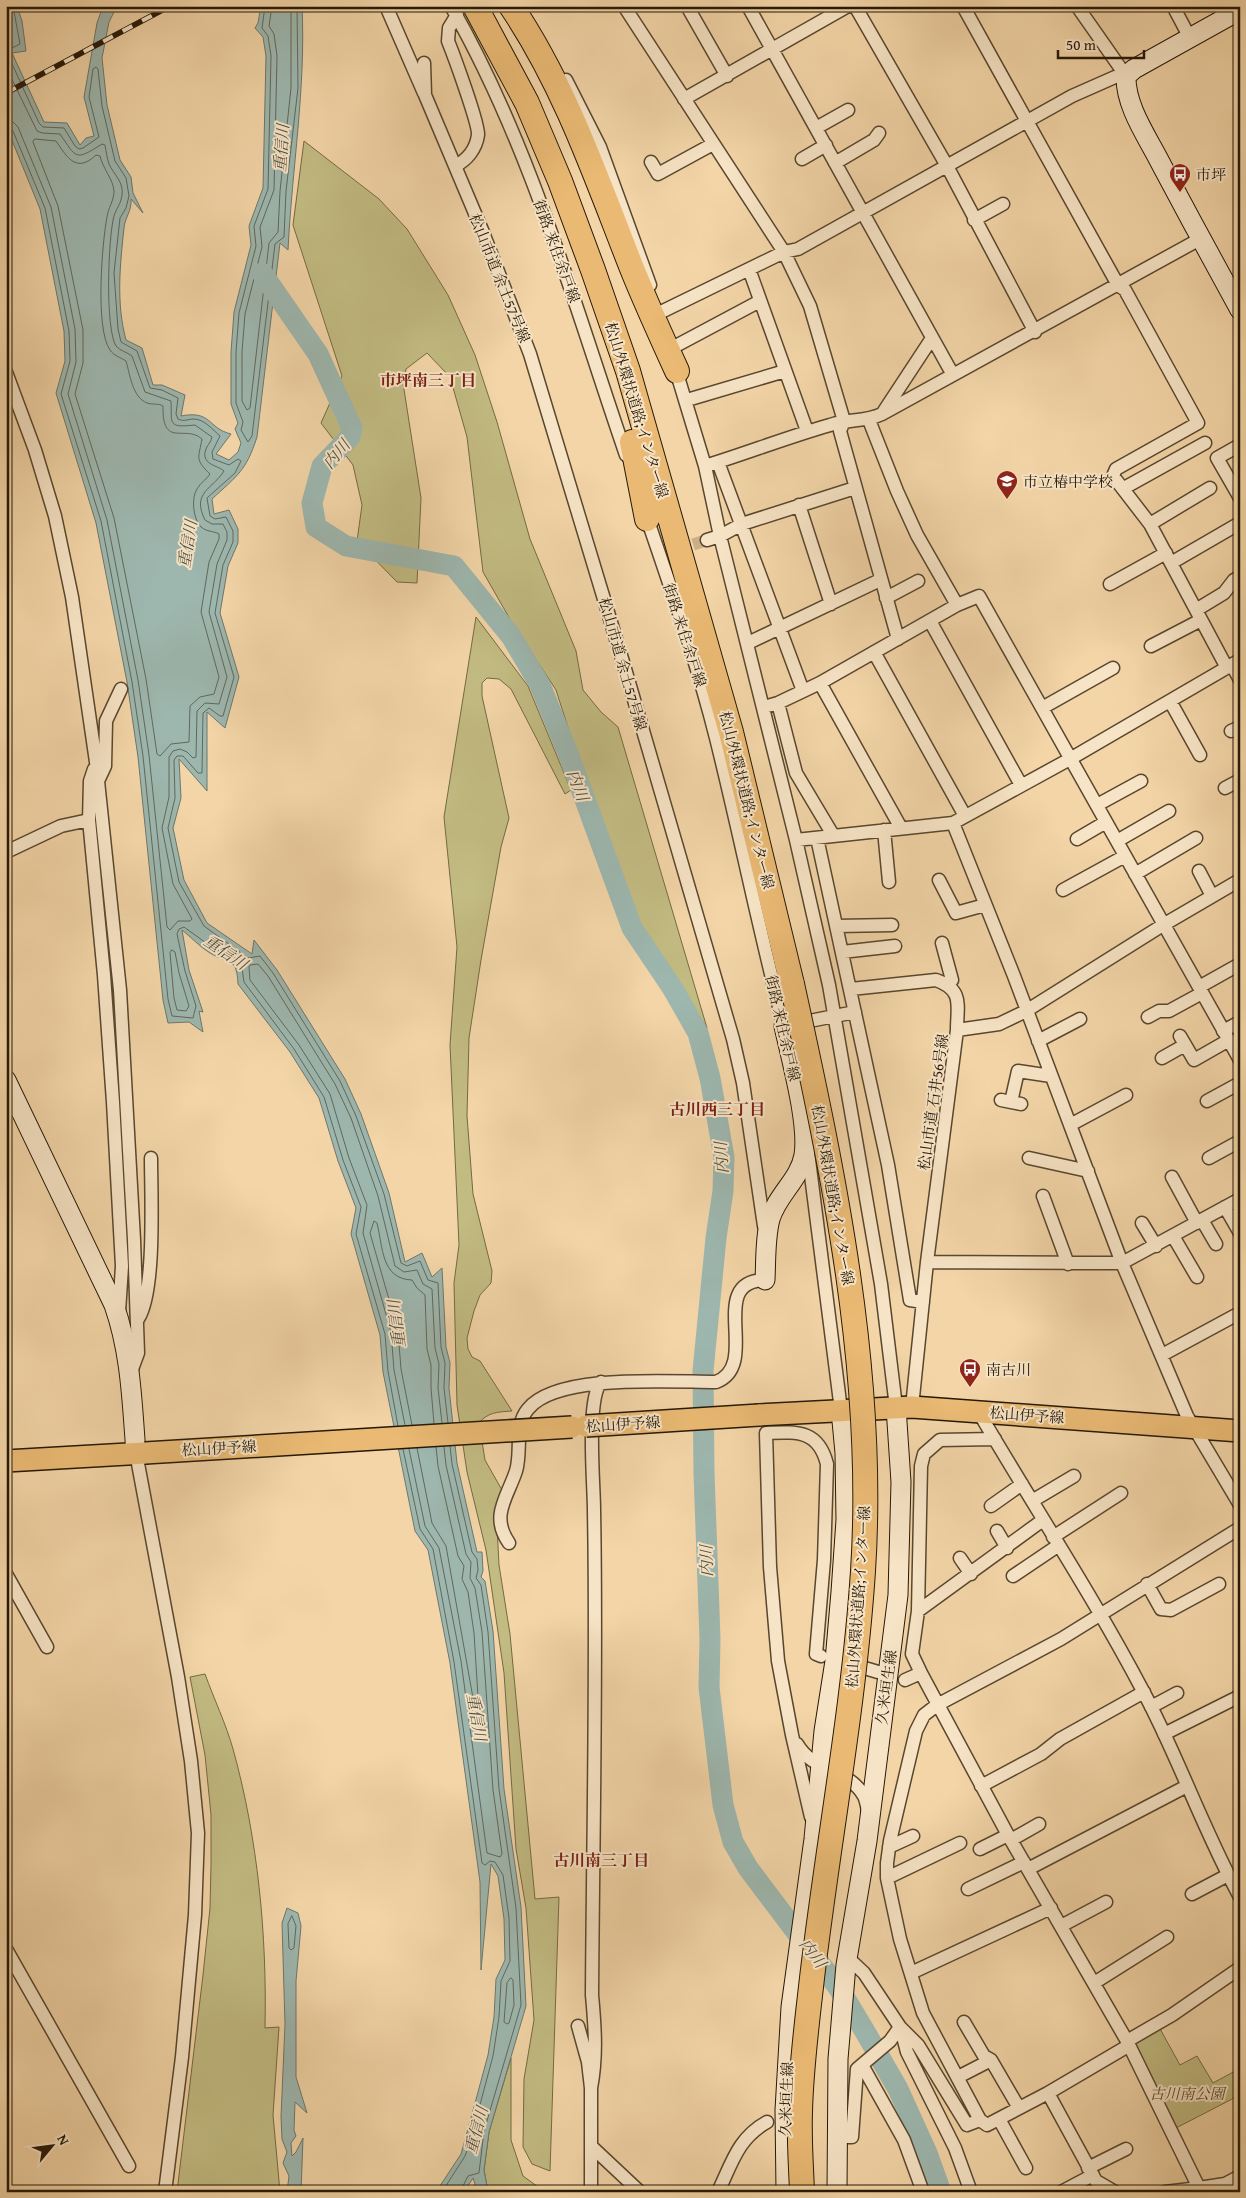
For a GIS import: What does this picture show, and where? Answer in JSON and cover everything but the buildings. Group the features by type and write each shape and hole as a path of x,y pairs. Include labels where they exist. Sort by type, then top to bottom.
{"highway":[{"name":"松山外環状道路;インター線","path":"490,6 539,96 550,124 578,226"},
{"path":"511,6 546,65 567,107 596,174 652,316 673,360"},
{"name":"松山外環状道路;インター線","path":"463,9 527,103 578,226 628,371 731,732 792,984 832,1182 852,1304 861,1379 866,1492 862,1584 846,1740 824,1878 804,2046 800,2113 802,2192"},
{"path":"463,9 519,108 548,180 601,334 628,421 647,519"}],"main road":[{"path":"1237,299 1200,240 1134,110 1126,84 1126,76 1240,10"},
{"name":"街路 来住余戸線","path":"784,1026 804,1127"},
{"path":"6,1080 118,1317 127,1349 141,1453"},
{"path":"766,1246 770,1218 783,1192 799,1168 804,1155 804,1127"},
{"name":"松山市道 余土57号線","path":"765,1280 766,1246"},
{"name":"松山伊予線","path":"6,1462 904,1407 1240,1431"},
{"name":"久米垣生線","path":"836,2137 838,2058 847,1962 870,1815 898,1595 904,1407"},
{"path":"814,1839 824,1730 836,1651 846,1520 845,1453 841,1410"},
{"name":"久米垣生線","path":"786,2192 785,2110 791,2007 814,1839"},
{"path":"836,2137 837,2192"}],"street":[{"path":"386,6 425,95"},
{"path":"524,6 577,100 600,147 642,260 687,400 705,466 720,536 796,840 834,1016 904,1407"},
{"path":"624,6 784,252 810,306 844,421 840,431 854,488 898,639"},
{"path":"687,6 727,76"},
{"path":"748,6 953,375"},
{"path":"684,99 848,6"},
{"path":"855,6 947,166 1035,332"},
{"path":"964,6 1118,285 1125,290 1198,423 1116,469 1113,476 1150,524 1198,615 1233,664 1240,680"},
{"path":"659,313 784,252 798,249 1072,96 1115,77 1126,76 1077,6"},
{"path":"1173,6 1190,38"},
{"path":"455,166 462,162 472,151 478,134 448,41 449,28 463,9"},
{"name":"松山市道 余土57号線","path":"424,63 425,95 530,354 618,644 743,1083 763,1210 766,1246"},
{"path":"816,128 848,110"},
{"path":"835,163 874,140 879,133"},
{"path":"651,162 658,174 713,144"},
{"path":"802,159 826,145"},
{"path":"974,220 1003,204"},
{"path":"705,466 807,431 844,421 869,420 1035,332 1200,240"},
{"path":"749,269 807,431"},
{"path":"673,360 760,301"},
{"path":"882,414 932,338"},
{"path":"687,400 785,371"},
{"path":"6,372 35,450 55,516 72,597 96,762 120,990 138,1353 130,1376"},
{"path":"869,420 897,491 917,535 957,605"},
{"path":"1124,488 1205,443"},
{"path":"1240,445 1217,458 1240,498"},
{"path":"718,462 803,691"},
{"path":"707,540 720,536 742,524 854,488"},
{"path":"1150,524 1210,488"},
{"path":"799,505 831,604"},
{"name":"街路 来住余戸線","path":"647,519 665,554 716,738 761,938 784,1026"},
{"path":"1110,584 1240,523"},
{"path":"1151,646 1198,615 1224,593 1234,580 1240,577"},
{"path":"748,642 880,580"},
{"path":"886,598 918,582"},
{"path":"764,706 778,703 820,684 957,605 979,596 1240,1060"},
{"path":"930,621 1021,786"},
{"path":"874,652 965,816"},
{"path":"796,840 953,823 1070,759 1233,664"},
{"path":"1042,708 1113,668"},
{"path":"820,684 900,828"},
{"path":"98,782 105,766 106,721 121,689"},
{"path":"1170,701 1200,755"},
{"path":"778,703 796,774 834,835"},
{"path":"96,762 90,781 89,820 104,975 122,1266 118,1317"},
{"path":"1226,788 1240,780"},
{"path":"1097,806 1141,781"},
{"path":"1116,841 1169,811"},
{"path":"6,852 61,826 89,820"},
{"path":"1077,838 1106,822"},
{"path":"953,823 1088,1170 1122,1263 1191,1427 1240,1505"},
{"path":"884,830 889,882"},
{"path":"817,838 888,1166 910,1300 923,1302"},
{"path":"1135,874 1196,838"},
{"path":"1063,890 1125,856"},
{"path":"1199,871 1212,896"},
{"path":"939,880 956,913 985,905"},
{"name":"松山市道 石井56号線","path":"904,1407 923,1302 957,1030 999,1024 1026,1011 1163,925 1240,880"},
{"path":"837,926 892,924"},
{"path":"942,943 952,980 949,984"},
{"path":"842,952 895,948"},
{"path":"1148,1018 1159,1011 1169,1011 1240,964"},
{"path":"851,989 936,980 949,984 957,996 957,1030"},
{"path":"784,1026 855,1012"},
{"path":"1038,1041 1080,1019"},
{"path":"1162,1057 1183,1040 1194,1060 1226,1036 1240,1022"},
{"path":"1011,1102 1018,1071 1051,1076"},
{"path":"1207,1101 1240,1083"},
{"path":"1070,1125 1126,1095"},
{"name":"街路 来住余戸線","path":"804,1127 841,1410"},
{"path":"1209,1158 1240,1141"},
{"path":"137,1321 143,1312 149,1281 151,1158"},
{"path":"1029,1158 1088,1170"},
{"path":"1172,1177 1216,1244"},
{"path":"1043,1196 1068,1264"},
{"path":"927,1262 1122,1263 1240,1199"},
{"path":"1225,1207 1240,1233"},
{"path":"1142,1223 1156,1246"},
{"path":"1173,1236 1197,1277"},
{"path":"509,1543 503,1533 500,1520 501,1508 516,1472 522,1418 528,1409 544,1395 554,1391 601,1382 716,1382 724,1379 731,1373 735,1362 736,1302 738,1292 750,1282 765,1280"},
{"path":"1162,1355 1236,1315"},
{"path":"591,2088 595,2057 595,2023 592,1996 595,1563 592,1441 596,1395 601,1382"},
{"path":"978,1411 1100,1613 1144,1692 1228,1875 1240,1897"},
{"path":"814,1839 810,1808 792,1736 778,1661 770,1567 766,1433 799,1432 816,1441 824,1451 827,1464 824,1560 816,1654 821,1656"},
{"path":"995,1440 940,1440 924,1454 921,1466 918,1611 912,1654 981,1786 1128,2044 1199,2188"},
{"path":"141,1453 191,1761 198,1833 195,1915 190,1972 182,2057 165,2192"},
{"path":"1032,1501 1074,1476"},
{"path":"991,1506 1022,1484"},
{"path":"1014,1576 1056,1541 1121,1493"},
{"path":"918,1611 1044,1520"},
{"path":"977,2122 958,2077 923,2013 900,1939 887,1878 889,1847 916,1731 924,1715 937,1705 1061,1639 1100,1613 1240,1528"},
{"path":"997,1531 1007,1548"},
{"path":"960,1558 971,1574"},
{"path":"6,1574 47,1647"},
{"path":"1147,1584 1161,1610 1171,1610 1219,1584"},
{"path":"843,1662 878,1672"},
{"path":"905,1680 921,1673"},
{"path":"981,1786 1041,1754 1060,1739 1144,1692"},
{"path":"1151,1707 1177,1693"},
{"path":"1164,1734 1240,1696"},
{"path":"792,1736 803,1755 852,1782 864,1796 870,1815"},
{"path":"968,1889 1026,1865 1187,1786"},
{"path":"980,1849 1039,1824"},
{"path":"889,1847 913,1836"},
{"path":"887,1878 960,1843"},
{"path":"1192,1894 1228,1875"},
{"path":"1061,1926 1106,1902"},
{"path":"911,1973 1051,1908"},
{"path":"1094,1983 1167,1937"},
{"path":"6,1949 129,2166"},
{"path":"847,1962 864,1973 900,2027 918,2046 967,2125 977,2122 987,2125 1048,2093 1128,2044 1240,1968"},
{"path":"964,2022 984,2056 991,2060 1019,2108"},
{"path":"578,2026 588,2062 591,2088 591,2192"},
{"path":"836,2137 852,2137 857,2069 890,2041 900,2027"},
{"path":"900,2027 907,2052 955,2148 971,2192"},
{"path":"958,2077 991,2060"},
{"path":"863,2064 904,2140 923,2192"},
{"path":"1048,2093 1096,2181 1115,2192"},
{"path":"999,2118 1026,2168"},
{"path":"718,2192 738,2149 747,2136 767,2122"},
{"path":"592,2146 640,2192"},
{"path":"1062,2192 1126,2148"},
{"path":"1165,2192 1199,2188 1226,2188 1240,2176"}],"green space":[{"path":"304,141 379,199 407,229 448,295 475,355 497,422 530,539 576,651 583,690 601,712 618,727 707,1028 655,948 635,925 593,806 556,690 511,621 483,572 467,437 450,377 427,353 406,369 403,383 421,498 417,583 397,582 357,541 362,505 353,465 321,423 342,376 293,225"},
{"path":"476,617 528,686 571,790 565,794 511,689 499,679 487,678 482,683 482,696 509,818 501,847 469,1038 467,1116 473,1194 492,1271 491,1283 480,1295 467,1338 468,1349 472,1357 480,1361 512,1411 498,1412 482,1419 479,1423 485,1460 502,1490 496,1507 499,1565 510,1634 535,1899 559,1897 550,2171 532,2164 523,2147 524,2079 534,2020 526,1908 516,1849 504,1673 486,1550 467,1472 457,1405 454,1283 459,1245 450,1045 457,947 444,817"},
{"path":"205,1674 233,1749 242,1783 255,1852 264,1958 265,2028 279,2027 273,2115 280,2192 177,2192 210,1908 211,1815 205,1755 190,1677"},
{"name":"古川南公園","path":"1159,2027 1180,2065 1197,2056 1213,2083 1237,2070 1240,2075 1240,2095 1174,2129 1132,2043"},
{"path":"511,2058 511,2140 523,2176 545,2192 488,2192 484,2170 489,2132"}],"water":[{"name":"重信川","path":"6,6 17,6 22,21 26,51 12,53 44,122 67,123 80,145 86,138 94,136 84,97 97,23 103,6 117,6 109,22 102,58 107,105 120,160 131,177 133,193 143,213 131,199 124,228 120,270 121,312 126,340 142,348 153,385 162,385 185,395 181,416 199,415 209,420 217,428 231,434 216,454 229,460 238,452 241,443 235,429 238,423 231,404 231,352 234,312 251,245 249,226 263,188 266,56 263,37 255,28 258,23 261,6 302,6 302,67 288,250 280,243 257,437 249,458 240,472 212,499 214,514 229,510 238,529 238,543 228,566 220,613 239,677 225,728 207,712 207,791 179,759 181,798 173,828 184,880 207,923 252,954 254,940 277,970 345,1079 361,1114 389,1193 405,1262 422,1253 432,1277 442,1268 446,1347 450,1363 449,1388 457,1463 477,1552 482,1552 483,1571 481,1577 485,1581 493,1631 504,1789 521,1907 526,2006 489,2132 484,2170 488,2192 473,2192 475,2184 473,2178 464,2192 436,2192 461,2154 488,2055 494,2017 496,1979 505,1960 504,1919 498,1876 491,1864 481,1970 480,1882 450,1663 428,1550 415,1531 383,1372 380,1335 351,1234 356,1208 338,1161 319,1098 290,1052 238,984 234,965 206,951 182,930 189,970 203,1012 199,1011 203,1032 189,1022 168,1023 163,1000 138,757 127,682 96,523 56,393 65,361 64,331 40,209 9,133 6,116"},
{"path":"287,1908 298,1913 301,1926 296,1981 296,2077 307,2113 295,2102 294,2130 296,2136 291,2143 292,2156 303,2138 301,2192 287,2192 289,2176 283,2163 287,2152 282,2139 281,2117 285,2024 282,1923"}],"waterway":[{"name":"内川","path":"262,273 318,354 352,428 350,437 322,466 312,503 316,527 346,546 454,566 511,636 540,685 569,756 632,928 673,989 698,1033 710,1078 724,1157 723,1191 716,1238 703,1371 704,1473 710,1639 709,1687 723,1805 733,1842 748,1868 840,1990 898,2089 927,2153 941,2192"}],"tunnel":[{"path":"676,550 707,540"}],"railway":[{"path":"6,93 170,6"}],"place":[{"name":"市坪","path":"1180,193"},
{"name":"市立椿中学校","path":"1007,500"},
{"name":"南古川","path":"970,1388"}],"district":[{"name":"市坪南三丁目","path":"428,380"},
{"name":"古川西三丁目","path":"717,1109"},
{"name":"古川南三丁目","path":"601,1860"}]}
